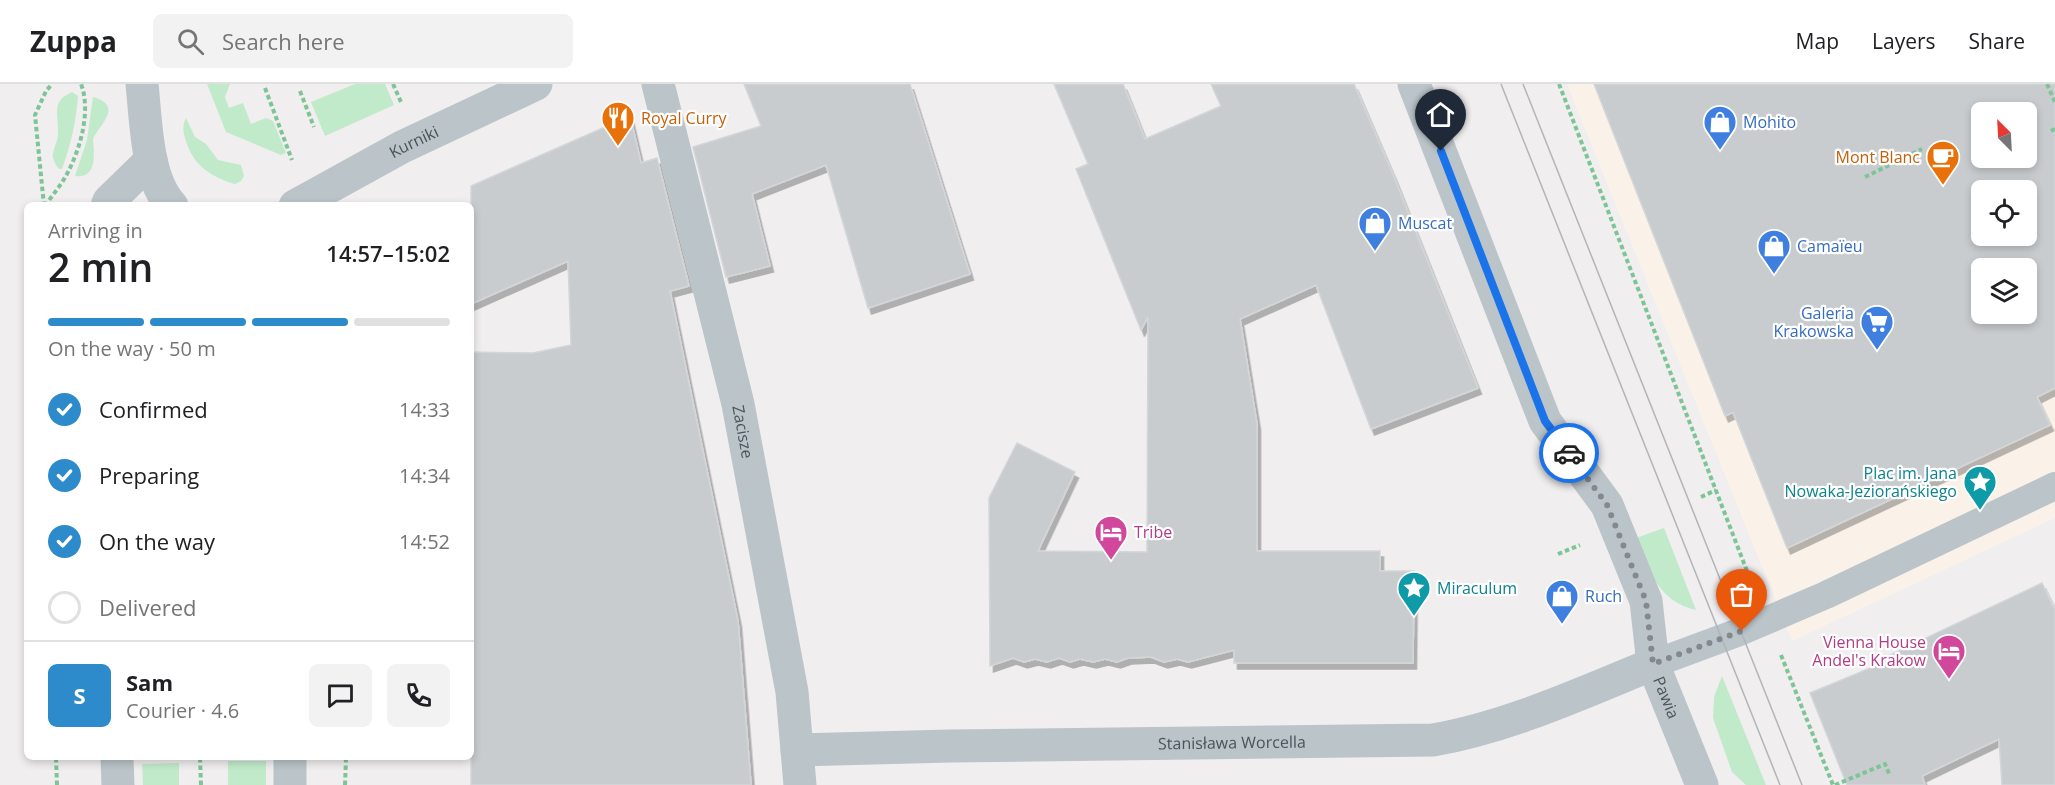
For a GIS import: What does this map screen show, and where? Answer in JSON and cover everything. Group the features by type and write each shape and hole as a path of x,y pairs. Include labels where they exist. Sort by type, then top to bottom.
{"street":[{"path":"142,84 151,160 163,196 168,202"},
{"name":"Kurniki","path":"302,202 402,147 536,84"},
{"name":"Zacisze","path":"658,84 738,404 792,692 800,785"},
{"name":"Pawia","path":"1414,84 1545,421 1607,505 1646,601 1653,664 1702,785"},
{"path":"109,202 151,160"},
{"name":"Stanisława Worcella","path":"797,750 1433,740 1464,735 1517,717 1653,664"},
{"path":"117,760 118,785"},
{"path":"290,760 290,785"}],"lane":[{"path":"1653,664 1826,595 2055,486"}],"path":[{"path":"44,202 35,115 46,91 52,84"},
{"path":"47,202 68,172 80,138 86,96 81,84"},
{"path":"393,84 403,108"},
{"path":"1559,84 1716,490 1834,785 1885,764 1890,776"},
{"path":"2048,84 2055,102"},
{"path":"265,88 292,160"},
{"path":"300,91 314,127"},
{"path":"1865,177 1922,149"},
{"path":"1701,496 1716,490"},
{"path":"1558,554 1568,550"},
{"path":"56,760 57,785"},
{"path":"200,760 201,785"},
{"path":"345,785 346,760"}],"shaded area":[{"name":"Galeria Krakowska","path":"1567,84 2055,84 2055,518 1792,641"}],"green space":[{"path":"207,84 230,84 225,97 229,108 243,103 251,124 266,118 273,121 286,153 281,155 226,132"},
{"path":"355,84 385,84 394,105 325,136 311,102"},
{"path":"72,92 78,96 74,124 62,169 59,169 53,159 58,138 57,109 61,100"},
{"path":"93,97 107,105 107,116 93,139 94,158 91,169 82,176 75,176 87,140"},
{"path":"186,118 195,137 206,144 218,160 241,165 244,176 241,181 235,184 226,181 211,174 198,163 185,138 183,126"},
{"path":"1664,528 1696,610 1683,606 1664,592 1651,572 1636,538"},
{"path":"1722,676 1766,785 1746,785 1732,772 1713,718 1714,697"},
{"path":"228,761 266,761 266,785 228,785"},
{"path":"179,763 179,785 143,785 142,764"}],"building":[{"path":"744,84 910,84 970,274 868,308 826,165 752,194 770,266 726,277 693,147 761,126"},
{"path":"1054,84 1123,84 1145,139 1221,106 1211,84 1354,84 1394,177 1478,388 1371,429 1316,285 1240,319 1257,424 1257,551 1380,551 1380,571 1414,571 1413,663 1234,663 1234,650 1188,662 1177,659 1164,662 1151,657 1128,658 1117,662 1105,659 1093,662 1080,659 1070,662 1059,658 1047,662 1035,659 1024,662 1013,658 990,666 989,498 1017,443 1075,472 1038,551 1147,552 1148,317 1141,330 1076,169 1088,164"},
{"name":"Galeria Krakowska","path":"1594,84 2055,84 2055,388 2037,397 2050,425 1787,548 1733,412 1725,416"},
{"path":"630,116 641,163 657,158 689,286 670,291 738,621 751,785 471,785 471,760 474,760 474,352 533,353 571,345 568,261 474,303 474,202 471,202 471,186"},
{"name":"Vienna House Andel's Krakow","path":"2042,583 2055,610 2055,785 2002,785 1999,739 1922,776 1925,785 1847,785 1810,693 1873,667 1871,664"}],"tram line":[{"path":"1501,84 1780,785"},
{"path":"1523,84 1802,785"}],"way so far":[{"path":"1569,453 1607,505 1646,601 1653,664 1742,631"}],"place":[{"name":"Royal Curry","path":"618,147"},
{"name":"Mohito","path":"1720,151"},
{"name":"Mont Blanc","path":"1943,186"},
{"name":"Muscat","path":"1375,252"},
{"name":"Camaïeu","path":"1774,275"},
{"name":"Galeria Krakowska","path":"1877,351"},
{"name":"Plac im. Jana Nowaka-Jeziorańskiego","path":"1980,511"},
{"name":"Tribe","path":"1111,561"},
{"name":"Miraculum","path":"1414,617"},
{"name":"Ruch","path":"1562,625"},
{"name":"Vienna House Andel's Krakow","path":"1949,680"}],"route":[{"path":"1441,151 1545,421 1569,453"}]}
